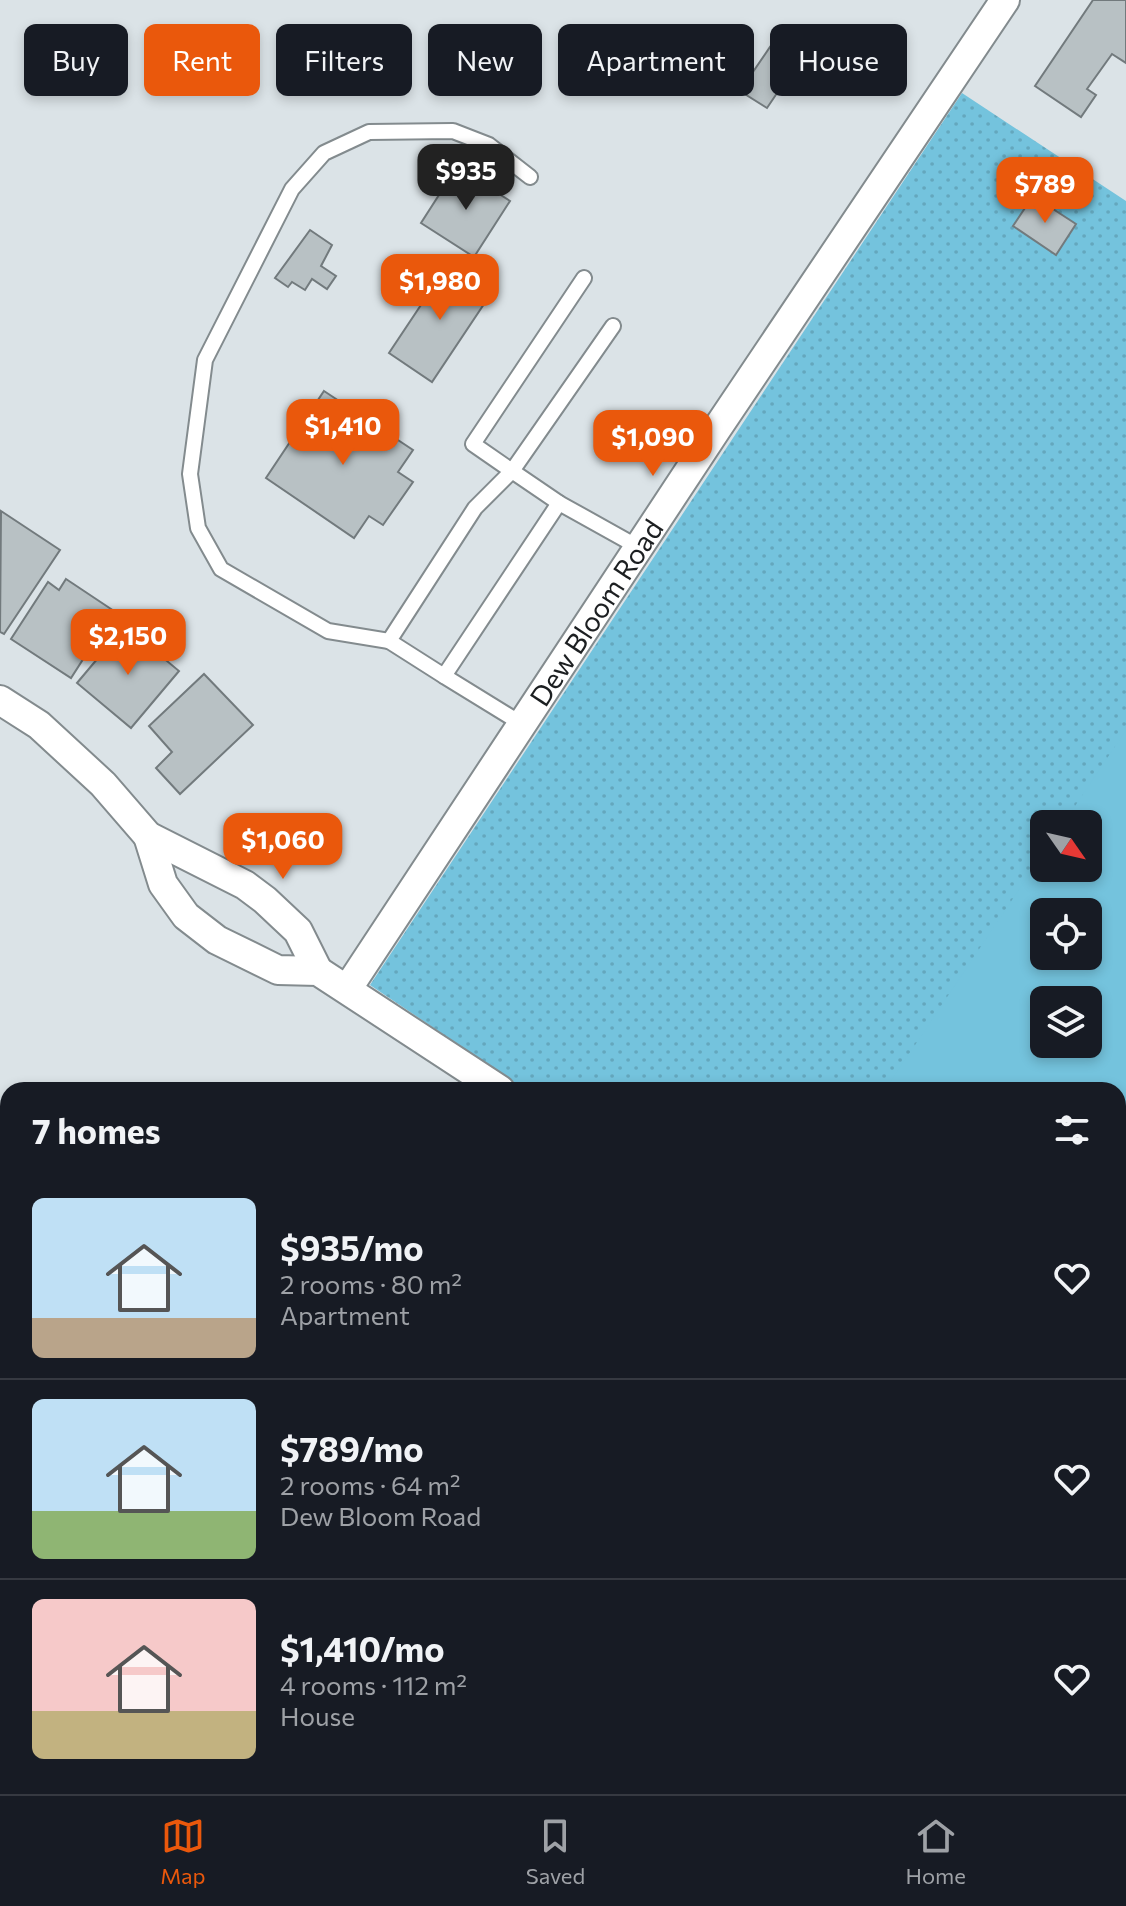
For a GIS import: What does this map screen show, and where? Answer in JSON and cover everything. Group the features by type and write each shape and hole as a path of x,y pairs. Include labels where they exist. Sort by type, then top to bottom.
{"street":[{"name":"Dew Bloom Road","path":"348,988 638,547 1005,0"},
{"path":"0,700 39,725 103,784 148,836 245,885 265,900 298,931 318,971"},
{"path":"148,836 163,884 186,916 241,954 278,970 318,971 488,1082"}],"lane":[{"path":"522,724 389,641 328,631 221,569 198,528 190,474 205,360 292,189 324,153 369,132 453,131 489,145 530,177"},
{"path":"584,278 473,444 559,503 638,547"},
{"path":"389,641 475,508 512,471 613,326"},
{"path":"444,676 559,503"}],"shaded area":[{"path":"962,93 1126,201 1126,1082 514,1082 370,985"},
{"path":"1126,730 1126,1082 890,1082 1030,873 1030,882 1102,882 1102,810 1072,810"}],"building":[{"path":"1093,0 1126,0 1126,63 1112,54 1087,89 1096,95 1081,117 1035,86"},
{"path":"770,47 770,96 775,96 767,108 748,96 754,96 754,70"},
{"path":"457,167 510,201 474,257 421,223"},
{"path":"1033,196 1076,224 1056,255 1013,226"},
{"path":"310,230 332,245 321,266 336,276 327,289 312,279 305,290 292,282 288,287 275,278"},
{"path":"449,263 492,292 432,382 389,353"},
{"path":"324,391 413,450 398,472 413,482 383,525 369,516 354,538 266,478"},
{"path":"1,511 60,550 4,634 0,632"},
{"path":"66,579 114,611 71,678 11,639 48,582 59,590"},
{"path":"125,626 179,671 131,728 77,683"},
{"path":"204,674 253,725 180,794 156,768 172,752 149,726"}]}
